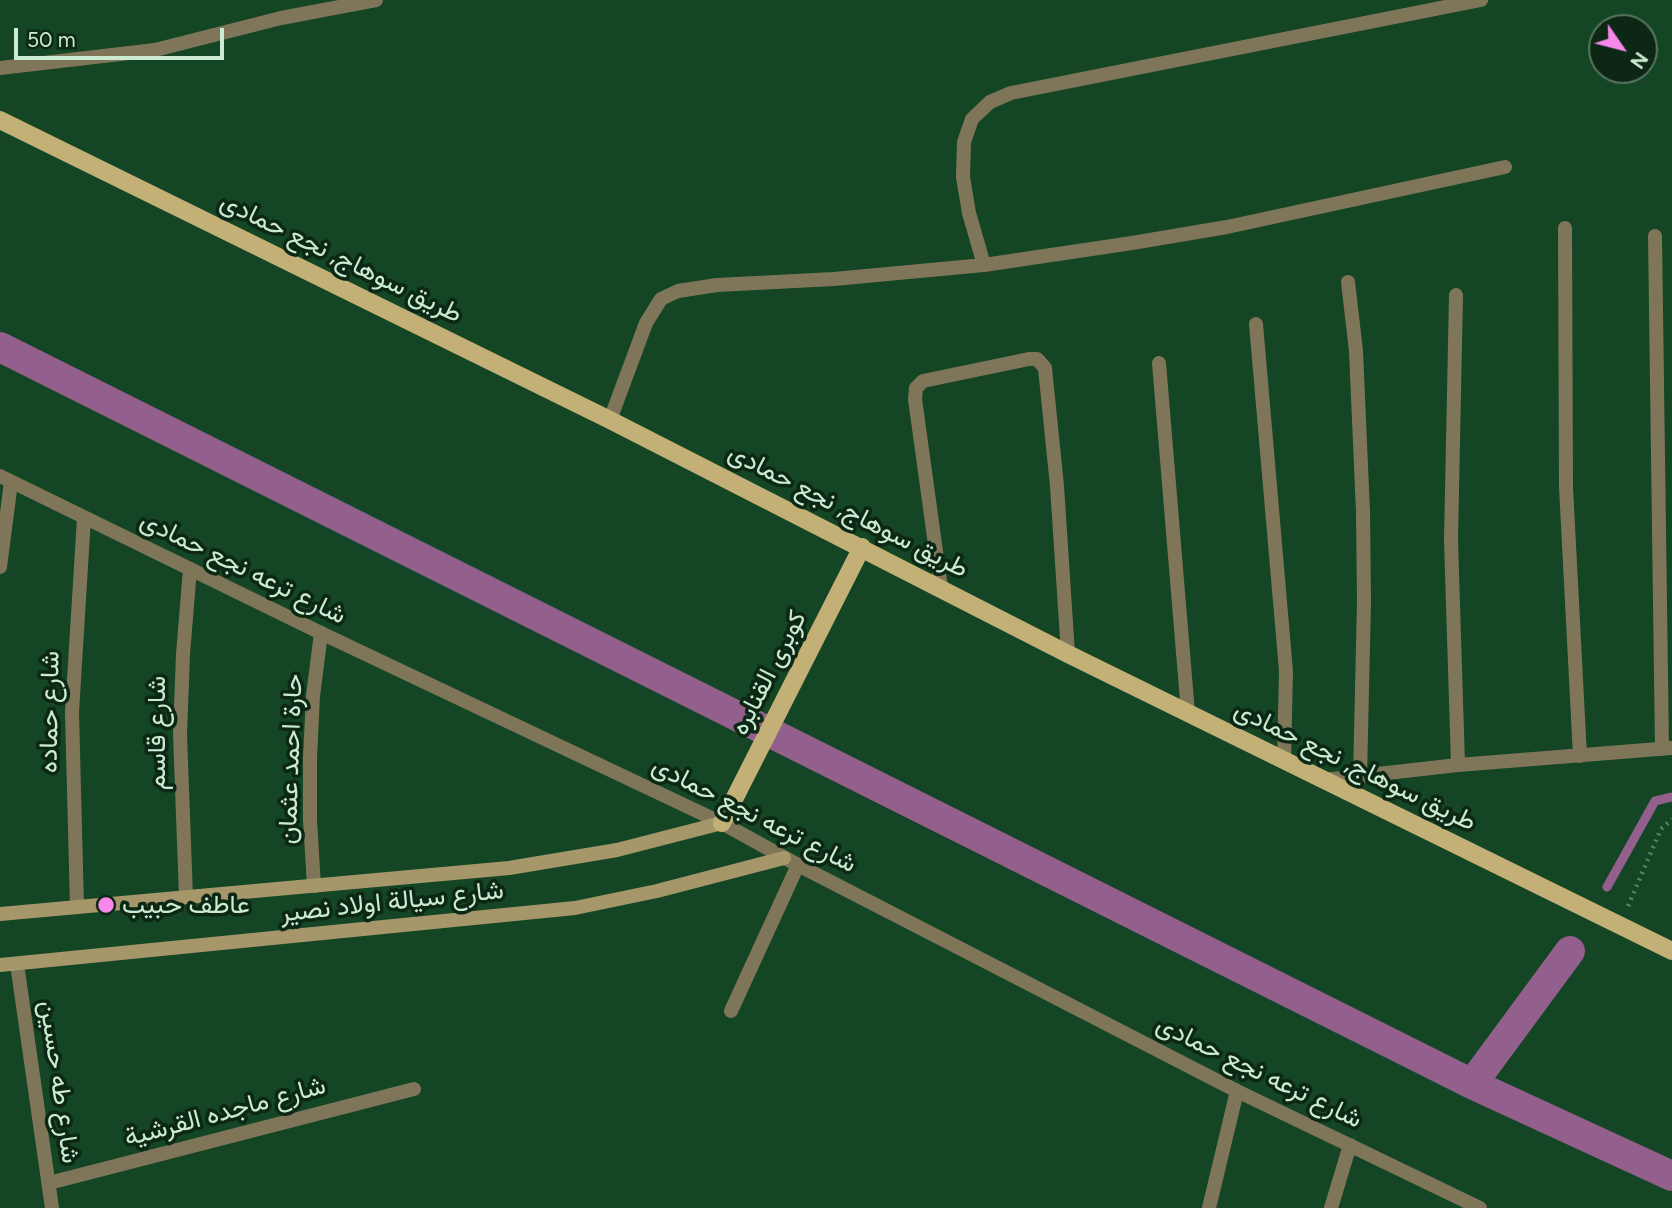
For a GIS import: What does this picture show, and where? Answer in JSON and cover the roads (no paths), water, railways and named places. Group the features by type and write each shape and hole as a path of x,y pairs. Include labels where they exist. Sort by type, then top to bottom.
{"main road":[{"name":"طريق سوهاج, نجع حمادى","path":"0,120 610,420 1068,654 1672,951"},
{"name":"كوبرى القنابره","path":"722,823 863,547"},
{"name":"شارع سيالة اولاد نصير","path":"0,914 455,875 563,861 670,838 722,823"},
{"name":"شارع سيالة اولاد نصير","path":"0,965 575,908 657,891 784,858"}],"street":[{"path":"0,68 155,50 281,18 376,0"},
{"path":"984,265 969,213 963,177 964,142 972,119 990,102 1011,93 1481,0"},
{"path":"610,420 646,323 661,299 678,290 984,265 1227,227 1505,167"},
{"path":"1565,228 1566,487 1580,756"},
{"path":"1324,780 1458,765 1667,748 1655,236"},
{"path":"1348,282 1356,351 1363,512 1360,777"},
{"path":"1455,295 1451,540 1458,765"},
{"path":"1256,324 1286,671 1284,760"},
{"path":"942,588 915,399 916,388 923,381 1037,359 1045,368 1055,460 1068,654"},
{"path":"1159,363 1188,713"},
{"path":"0,567 6,479"},
{"name":"شارع ترعه نجع حمادى","path":"6,479 321,633 722,823 784,858 1237,1091 1480,1208"},
{"name":"شارع حماده","path":"77,907 72,712 84,518"},
{"name":"شارع قاسم","path":"186,897 180,734 190,569"},
{"name":"حارة احمد عثمان","path":"314,887 310,758 313,696 321,633"},
{"path":"731,1011 798,865"},
{"name":"شارع طه حسين","path":"17,964 52,1208"},
{"name":"شارع ماجده القرشية","path":"49,1184 414,1089"},
{"path":"1209,1208 1237,1091"},
{"path":"1331,1208 1350,1145"}],"waterway":[{"path":"0,347 1472,1084 1672,1176"},
{"path":"1607,887 1655,801 1672,797"},
{"path":"1472,1084 1570,951"}],"place":[{"name":"عاطف حبيب","path":"106,905"}]}
